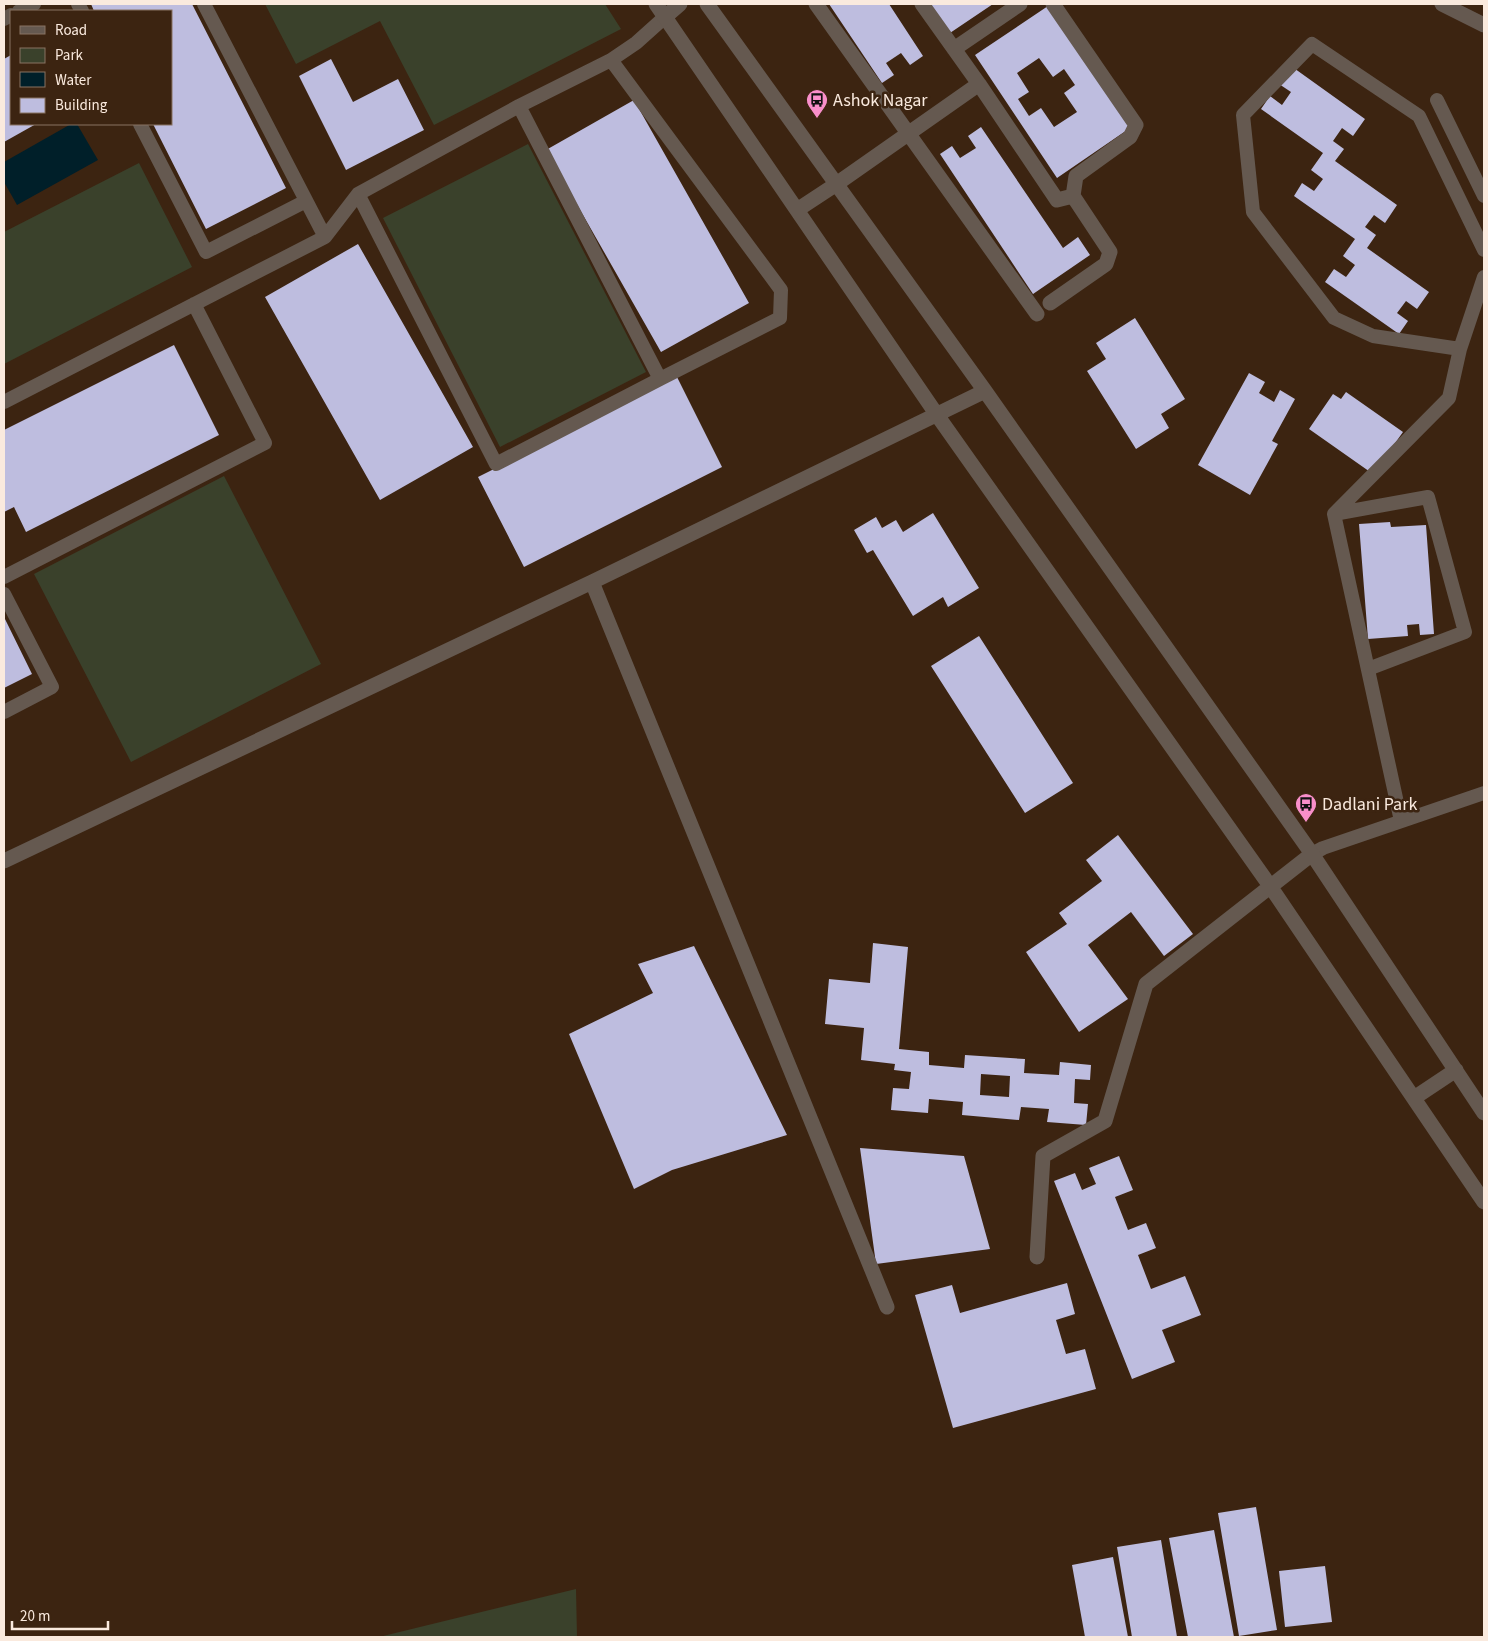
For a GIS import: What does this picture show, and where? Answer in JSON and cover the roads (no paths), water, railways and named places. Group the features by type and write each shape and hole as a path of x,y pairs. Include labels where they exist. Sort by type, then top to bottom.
{"street":[{"path":"656,4 936,415 1270,886 1484,1202"},
{"path":"665,17 680,4"},
{"path":"706,4 985,392 1312,854 1484,1113"},
{"path":"816,4 1037,314"},
{"path":"922,4 1058,200 1073,196"},
{"path":"954,49 1020,4"},
{"path":"1050,303 1106,264 1110,252 1073,196 1076,176 1130,137 1136,125 1053,4"},
{"path":"1442,4 1484,25"},
{"path":"797,210 979,84"},
{"path":"4,861 592,582 985,392"},
{"path":"592,582 887,1307"},
{"path":"1037,1257 1042,1156 1105,1120 1146,984 1312,854"},
{"path":"1414,1098 1456,1070"}],"lane":[{"path":"21,10 34,4"},
{"path":"204,4 324,238"},
{"path":"4,402 324,238 358,194 519,106 611,60 636,43 665,17"},
{"path":"1460,349 1374,336 1334,318 1253,212 1243,115 1312,44 1419,116 1484,250"},
{"path":"358,194 496,464 780,318 781,290 611,60"},
{"path":"1437,100 1484,196"},
{"path":"519,106 660,379"},
{"path":"141,125 206,252 306,201"},
{"path":"1334,514 1449,398 1460,349 1484,277"},
{"path":"4,578 265,443 194,304"},
{"path":"1334,514 1428,498 1465,632 1368,668"},
{"path":"1334,514 1402,821"},
{"path":"4,594 52,687 4,712"},
{"path":"1312,854 1323,848 1484,793"}],"water":[{"path":"69,125 78,125 98,160 17,205 4,182 4,162"}],"place":[{"name":"Ashok Nagar","path":"817,119"},
{"name":"Dadlani Park","path":"1306,823"}]}
